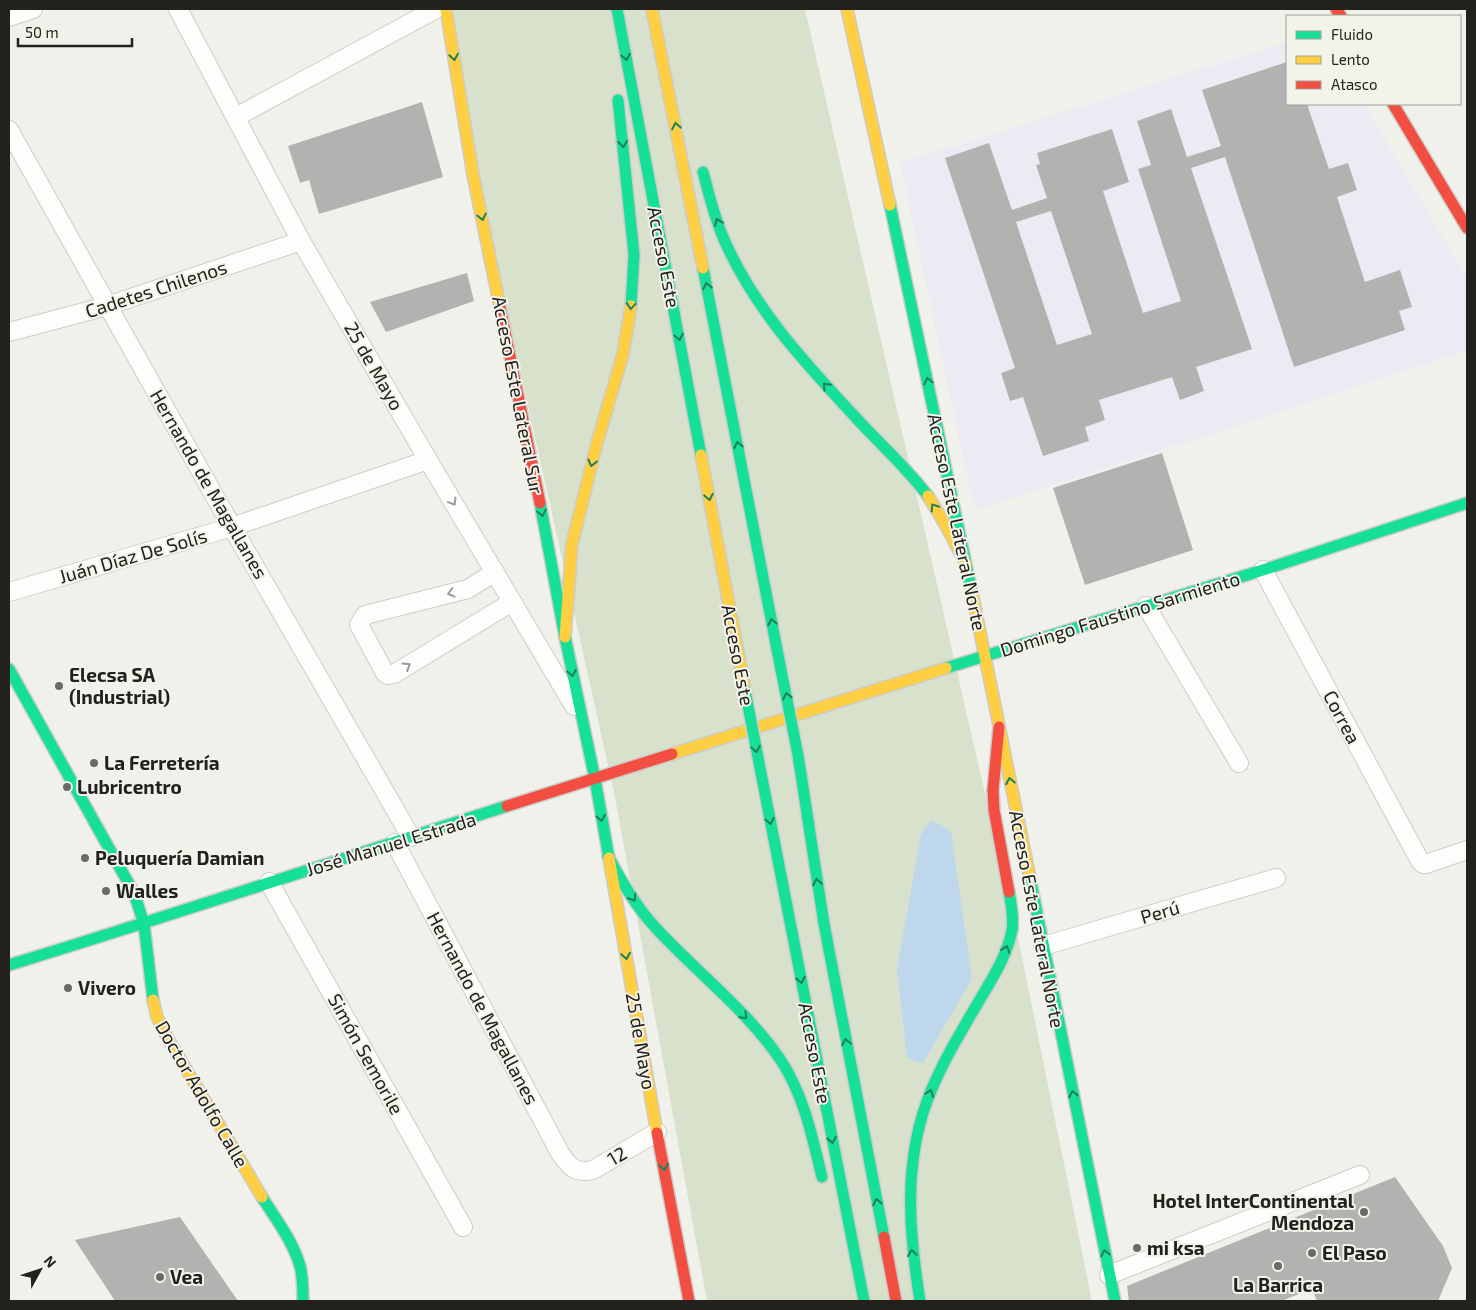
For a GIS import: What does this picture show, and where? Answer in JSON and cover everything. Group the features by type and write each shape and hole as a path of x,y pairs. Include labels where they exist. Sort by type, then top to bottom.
{"main road":[{"name":"Acceso Este Lateral Sur","path":"446,9 473,174 595,779"},
{"path":"607,9 610,38"},
{"name":"Acceso Este","path":"617,9 745,690 864,1301"},
{"name":"Acceso Este","path":"652,9 782,670 798,755 824,924 896,1301"},
{"name":"Acceso Este Lateral Norte","path":"847,9 985,655 1115,1301"},
{"path":"565,637 572,544 597,443 623,354 631,310 634,278 632,229 616,86"},
{"path":"1394,105 1467,228"},
{"path":"701,159 711,206 730,251 774,324 824,384 921,487 943,521 966,564"},
{"name":"Domingo Faustino Sarmiento","path":"773,722 1263,570 1467,503"},
{"name":"Doctor Adolfo Calle","path":"9,669 134,893 144,924 152,994 157,1017 230,1144 292,1245 300,1265 304,1301"},
{"name":"José Manuel Estrada","path":"9,965 144,924 269,882 773,722"},
{"path":"920,1301 911,1245 910,1220 913,1163 919,1131 926,1104 936,1080 1006,952 1012,930 1011,902 993,797 999,727"},
{"name":"25 de Mayo","path":"595,779 657,1132 689,1301"},
{"path":"608,856 637,905 652,924 750,1023 778,1057 794,1082 806,1110 825,1192"}],"street":[{"path":"9,16 33,9"},
{"name":"25 de Mayo","path":"180,9 301,241 428,460 581,717"},
{"path":"236,117 436,9"},
{"name":"Hernando de Magallanes","path":"9,131 232,527 403,840 560,1153 568,1164 575,1169"},
{"name":"Cadetes Chilenos","path":"9,332 107,306 301,241"},
{"name":"Juán Díaz De Solís","path":"9,592 232,527 428,460"},
{"name":"Correa","path":"1263,570 1420,862 1423,864 1467,850"},
{"path":"494,572 468,589 365,616 359,626 385,673 388,675 394,674 512,602"},
{"path":"1146,606 1239,763"},
{"name":"Perú","path":"1043,946 1276,878"},
{"name":"Simón Semorile","path":"269,882 462,1227"},
{"name":"12","path":"575,1169 584,1172 593,1170 657,1132"},
{"path":"1109,1275 1360,1175"}],"shaded area":[{"path":"1286,42 1286,105 1365,105 1467,278 1467,351 977,510 970,490 900,163"}],"green space":[{"path":"453,9 805,9 1017,933 1092,1301 707,1301 614,792 476,172"}],"water":[{"path":"931,821 951,832 972,979 923,1063 907,1058 897,969 921,834"}],"building":[{"path":"1286,62 1286,105 1307,105 1329,169 1348,163 1357,190 1337,197 1365,282 1400,270 1412,307 1399,311 1405,330 1294,367 1225,157 1191,168 1252,349 1196,367 1204,391 1180,400 1172,377 1099,400 1105,420 1085,427 1089,441 1043,456 1023,397 1010,401 1001,373 1015,368 945,158 989,143 1012,210 1047,198 1036,165 1040,164 1037,153 1112,129 1129,182 1103,191 1143,313 1181,301 1138,169 1151,165 1137,121 1171,109 1187,157 1221,146 1202,90","holes":["1051,211 1092,334 1057,345 1016,222"]},
{"path":"422,102 443,177 319,214 309,180 300,183 288,146"},
{"path":"467,273 474,301 386,332 370,302"},
{"path":"1162,453 1193,550 1085,585 1053,488"},
{"name":"Hotel InterContinental Mendoza","path":"1395,1177 1443,1246 1452,1268 1438,1301 1317,1301 1312,1289 1281,1301 1129,1301 1127,1286"},
{"name":"Vea","path":"180,1217 238,1301 115,1301 75,1240"}],"traffic: fast":[{"path":"617,9 701,455"},
{"path":"618,100 634,255 631,306"},
{"path":"703,172 714,213 723,237 735,263 765,312 801,357 903,466 928,496"},
{"path":"890,205 971,588"},
{"path":"703,268 781,670"},
{"path":"540,503 609,858"},
{"path":"946,668 1263,570 1467,503"},
{"path":"9,669 134,893 144,924 153,1000"},
{"path":"781,670 798,755"},
{"path":"745,690 761,773"},
{"path":"798,755 824,924 884,1237"},
{"path":"761,773 864,1301"},
{"path":"9,965 507,806"},
{"path":"608,856 618,875 647,918 670,943 736,1006 780,1059 801,1101 811,1131 822,1177"},
{"path":"1029,873 1115,1301"},
{"path":"920,1301 911,1207 911,1183 917,1136 928,1098 940,1070 994,976 1007,949 1013,925 1009,892"},
{"path":"262,1197 283,1230 297,1257 302,1274 303,1301"}],"traffic: slow":[{"path":"446,9 473,175 500,307"},
{"path":"652,9 703,268"},
{"path":"847,9 890,205"},
{"path":"565,637 572,544 597,443 623,354 631,306"},
{"path":"701,455 745,690"},
{"path":"928,496 966,564"},
{"path":"971,588 1029,873"},
{"path":"672,754 946,668"},
{"path":"609,858 657,1133"},
{"path":"153,1000 157,1017 168,1039 262,1197"}],"traffic: jam":[{"path":"1336,9 1340,15"},
{"path":"1394,105 1467,228"},
{"path":"500,307 540,503"},
{"path":"999,727 993,790 994,810 1009,892"},
{"path":"507,806 672,754"},
{"path":"657,1133 689,1301"},
{"path":"884,1237 896,1301"}],"place":[{"name":"Elecsa SA (Industrial)","path":"59,686"},
{"name":"La Ferretería","path":"94,763"},
{"name":"Lubricentro","path":"67,787"},
{"name":"Peluquería Damian","path":"85,858"},
{"name":"Walles","path":"106,891"},
{"name":"Vivero","path":"68,988"},
{"name":"Hotel InterContinental Mendoza","path":"1364,1212"},
{"name":"mi ksa","path":"1137,1248"},
{"name":"El Paso","path":"1312,1253"},
{"name":"La Barrica","path":"1278,1266"},
{"name":"Vea","path":"160,1277"}]}
